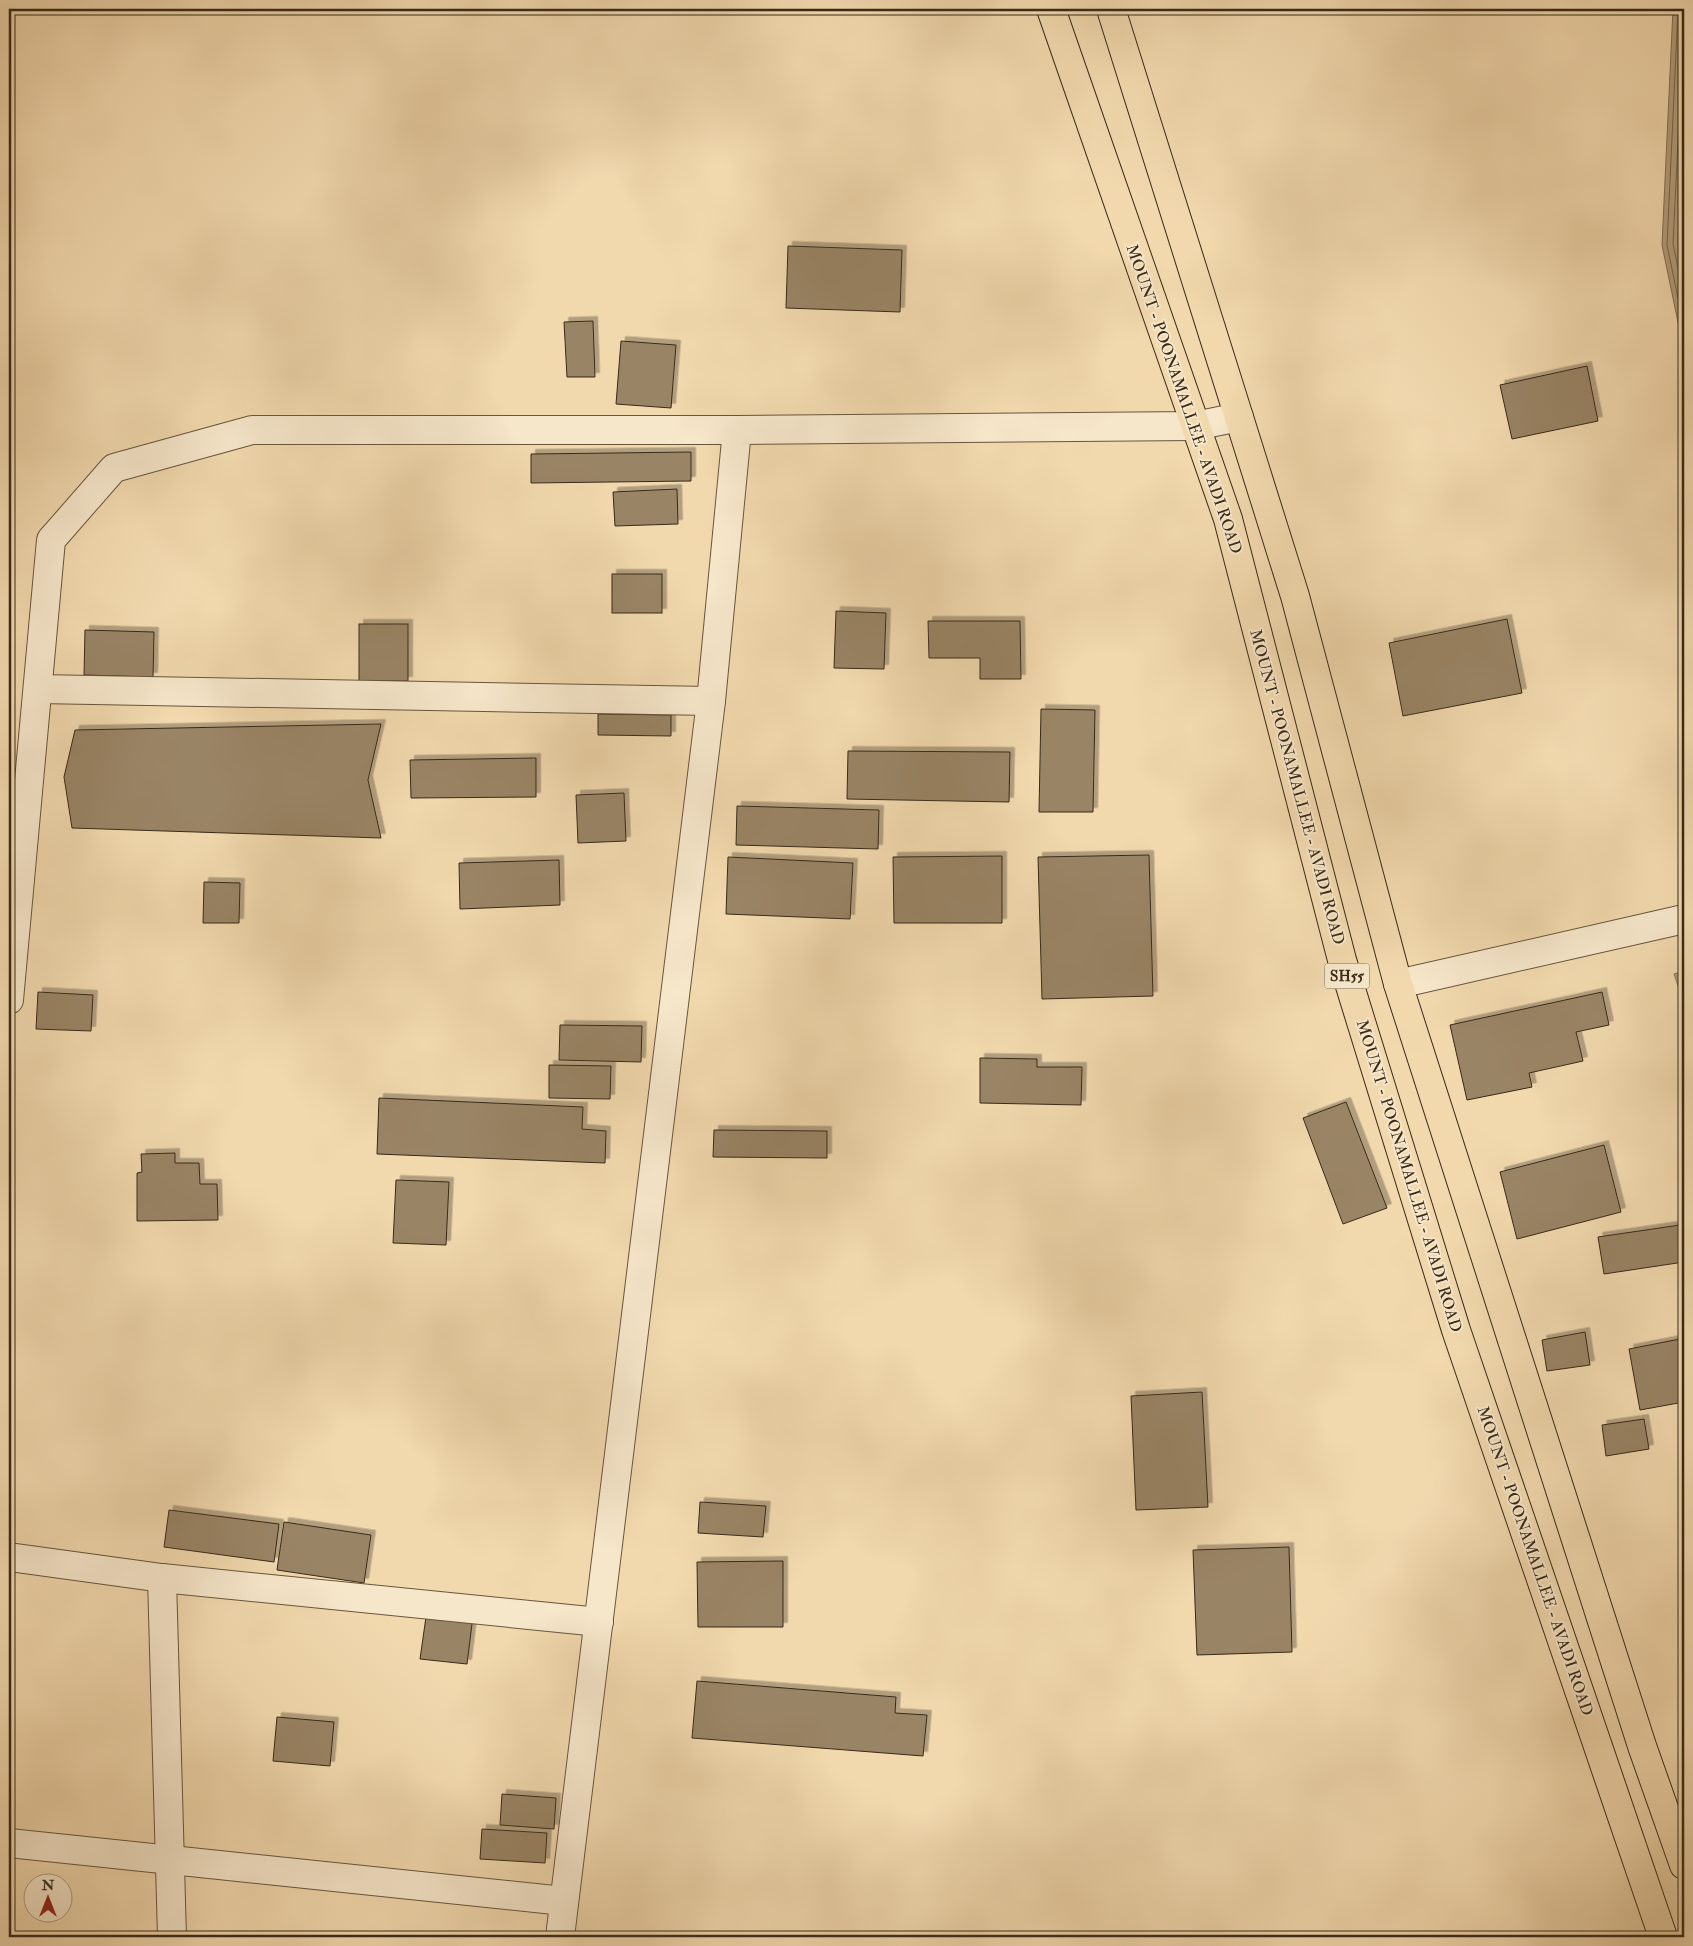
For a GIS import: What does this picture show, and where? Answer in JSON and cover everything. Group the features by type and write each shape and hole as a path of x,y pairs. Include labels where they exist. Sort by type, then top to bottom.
{"main road":[{"name":"MOUNT - POONAMALLEE - AVADI ROAD","path":"1051,9 1228,519 1342,960 1456,1330 1663,1937"},
{"name":"SH55","path":"1111,9 1295,596 1398,984 1642,1746 1684,1865"}],"street":[{"path":"9,1000 51,540 114,468 252,430 737,430 1195,426 1239,417"},
{"path":"560,1937 712,701 737,430"},
{"path":"38,689 712,701"},
{"path":"1398,984 1681,919"},
{"path":"9,1557 162,1578 599,1622"},
{"path":"162,1578 172,1937"},
{"path":"9,1843 564,1901"}],"water":[{"path":"1673,9 1684,9 1684,351 1662,245"},
{"path":"1684,971 1684,1003 1674,974"}],"building":[{"path":"788,246 902,250 900,312 786,308"},
{"path":"593,321 595,377 567,377 564,322"},
{"path":"621,341 676,345 671,408 616,404"},
{"path":"1587,366 1598,421 1512,439 1500,385"},
{"path":"691,452 691,481 531,483 531,454"},
{"path":"677,489 678,524 615,526 613,492"},
{"path":"612,574 662,574 662,613 612,613"},
{"path":"836,611 886,613 884,669 834,668"},
{"path":"1507,619 1522,693 1403,716 1389,643"},
{"path":"928,621 1020,621 1021,679 980,679 980,658 929,658"},
{"path":"359,624 408,624 408,681 359,681"},
{"path":"85,630 154,632 153,677 84,675"},
{"path":"1041,709 1095,710 1093,812 1039,812"},
{"path":"598,714 671,715 671,736 598,735"},
{"path":"381,724 368,780 381,838 72,828 64,777 75,730"},
{"path":"848,751 1010,752 1009,802 847,799"},
{"path":"536,758 536,797 411,798 410,760"},
{"path":"624,793 626,841 578,843 576,795"},
{"path":"737,806 879,810 878,849 736,845"},
{"path":"1149,855 1153,996 1042,999 1038,857"},
{"path":"1002,856 1002,923 894,923 893,857"},
{"path":"728,857 853,863 850,919 726,914"},
{"path":"559,860 560,905 460,909 459,863"},
{"path":"204,882 240,883 239,923 203,923"},
{"path":"38,992 93,995 91,1031 36,1029"},
{"path":"1602,992 1609,1025 1576,1032 1583,1061 1529,1073 1532,1087 1467,1100 1450,1025"},
{"path":"560,1025 642,1026 641,1062 559,1060"},
{"path":"980,1058 1037,1059 1037,1067 1082,1067 1081,1105 980,1103"},
{"path":"549,1065 611,1066 610,1099 549,1098"},
{"path":"379,1098 583,1107 582,1129 606,1131 605,1163 377,1154"},
{"path":"1346,1102 1387,1208 1343,1224 1303,1118"},
{"path":"714,1130 827,1131 827,1158 713,1157"},
{"path":"1604,1145 1621,1212 1517,1239 1500,1172"},
{"path":"175,1153 175,1163 199,1163 200,1184 217,1184 218,1220 137,1221 137,1173 142,1172 141,1154"},
{"path":"396,1180 449,1182 446,1245 393,1243"},
{"path":"1680,1225 1684,1262 1604,1274 1598,1237"},
{"path":"1585,1332 1590,1365 1547,1371 1542,1340"},
{"path":"1680,1339 1684,1363 1684,1402 1640,1410 1629,1349"},
{"path":"1202,1392 1208,1507 1136,1510 1131,1396"},
{"path":"1644,1419 1649,1449 1606,1456 1602,1425"},
{"path":"700,1502 766,1506 763,1537 698,1533"},
{"path":"169,1510 279,1524 274,1562 164,1547"},
{"path":"284,1522 371,1535 364,1583 277,1570"},
{"path":"1289,1547 1292,1652 1197,1655 1193,1550"},
{"path":"783,1561 783,1627 698,1627 697,1562"},
{"path":"427,1610 473,1616 467,1664 420,1659"},
{"path":"697,1681 896,1697 895,1713 927,1715 923,1756 692,1738"},
{"path":"277,1717 334,1722 330,1766 273,1761"},
{"path":"502,1794 556,1798 554,1829 500,1825"},
{"path":"482,1829 547,1833 545,1863 480,1859"}]}
